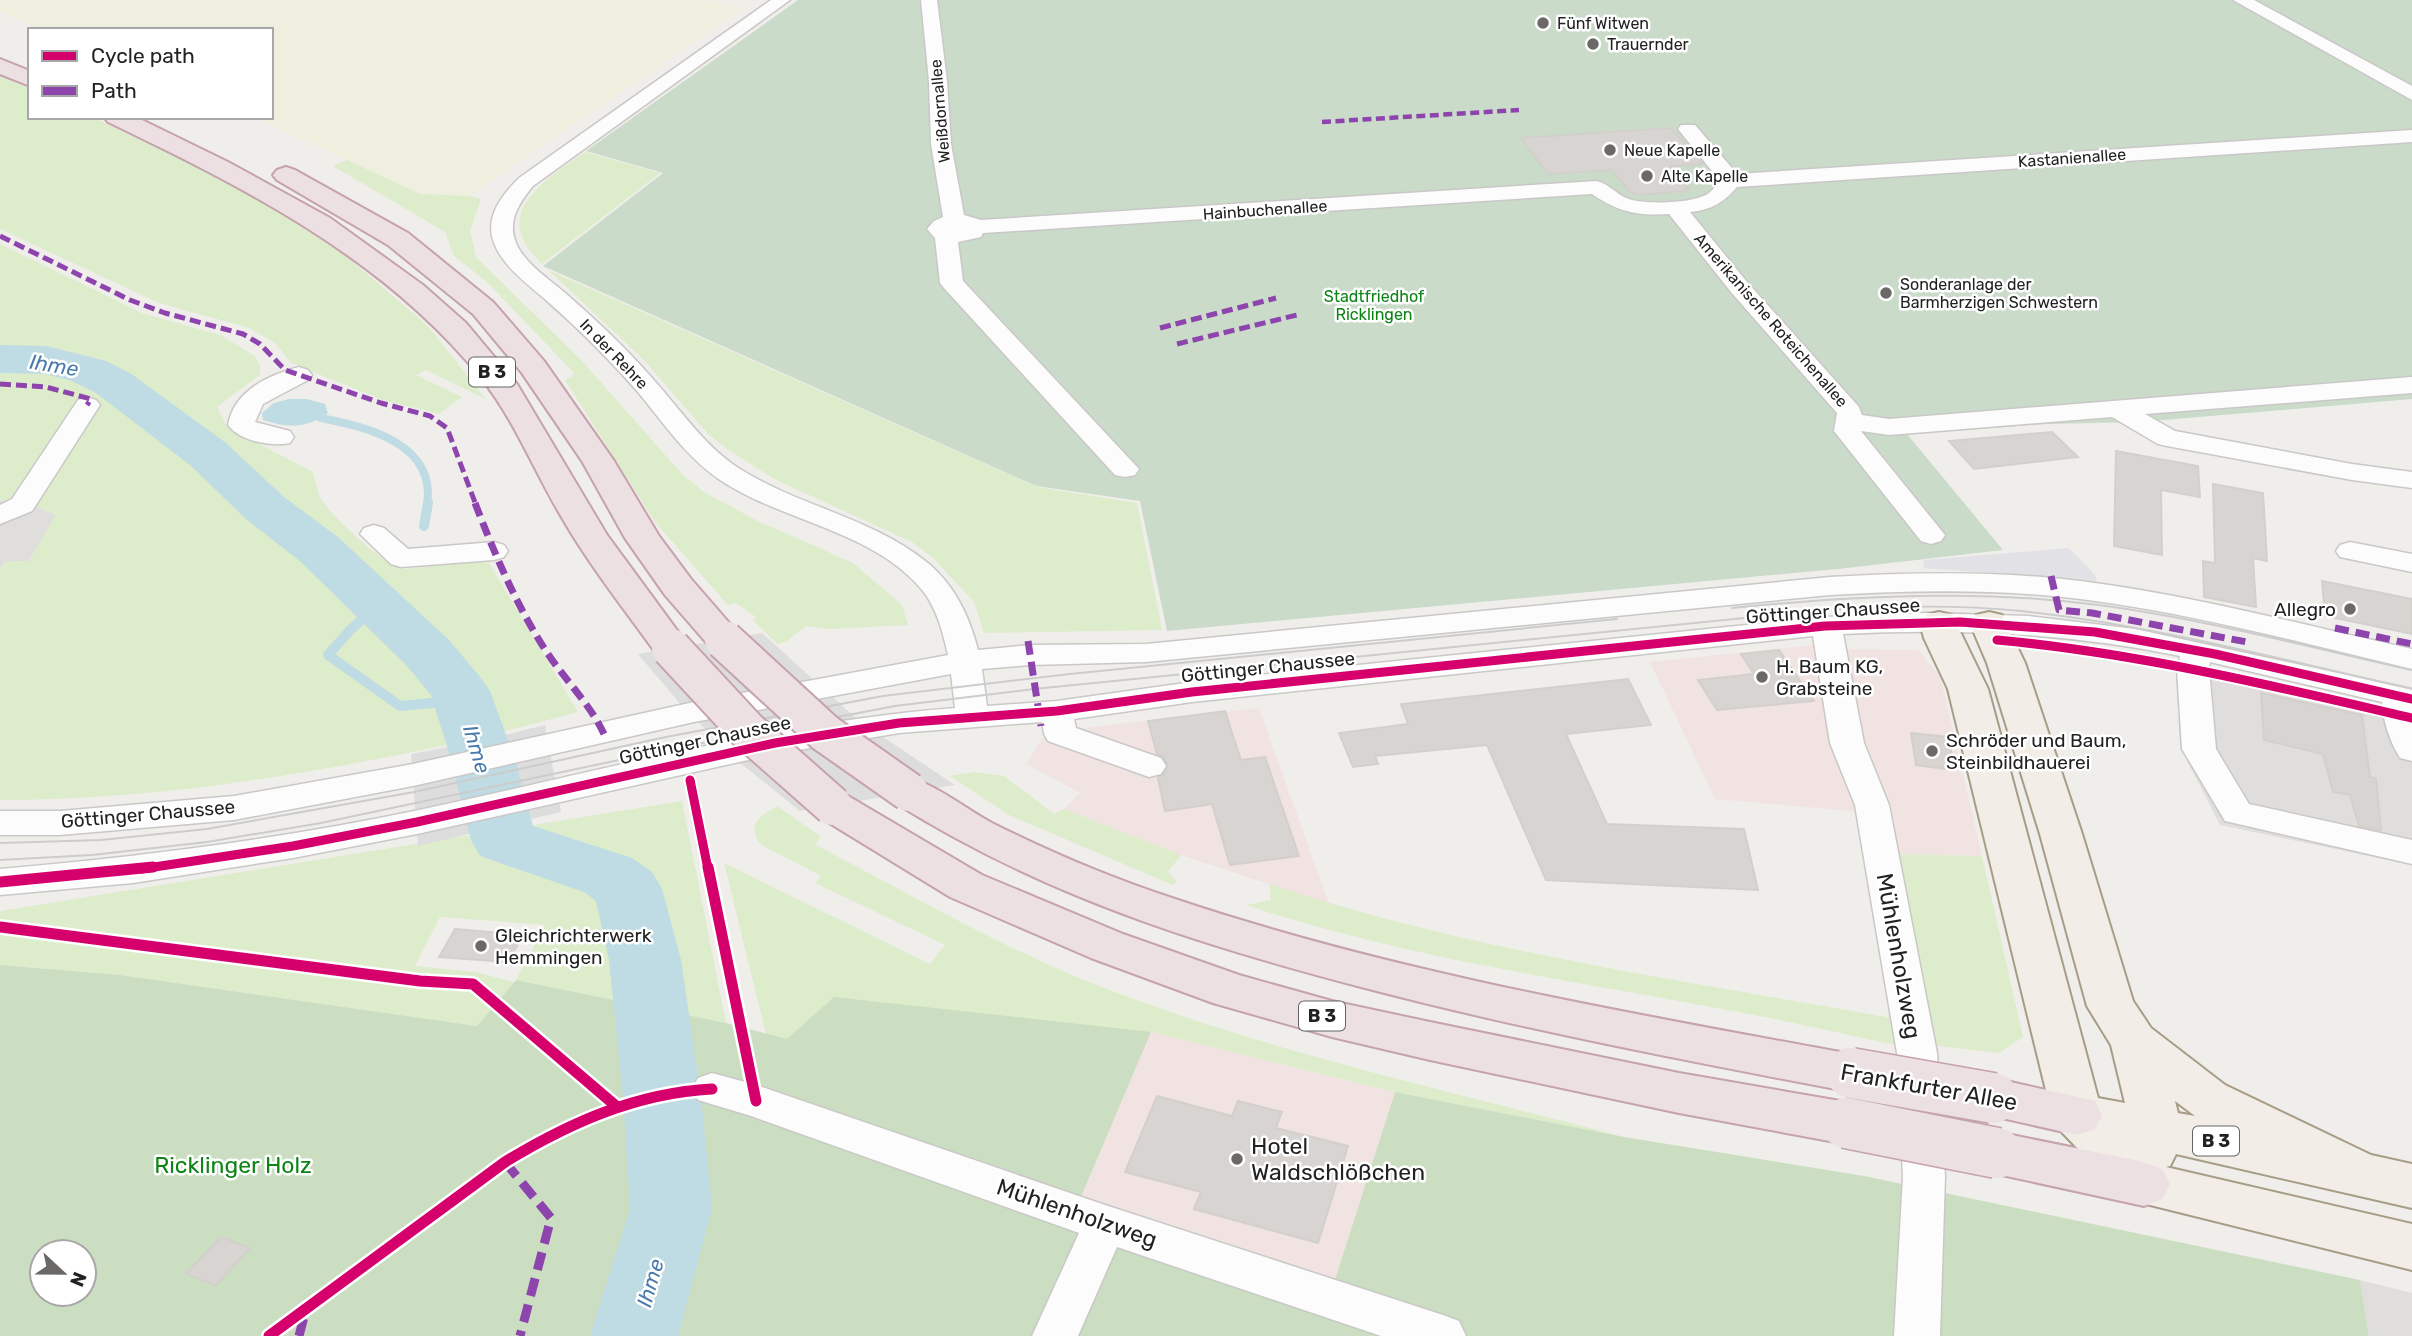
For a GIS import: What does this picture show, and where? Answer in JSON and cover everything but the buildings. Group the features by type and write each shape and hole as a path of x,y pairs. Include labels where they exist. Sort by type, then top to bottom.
{"highway":[{"path":"0,46 28,58"},
{"path":"0,66 28,78"},
{"name":"B 3","path":"120,119 248,181 310,217 385,267 448,321 494,373 527,422 580,520 671,648 704,689 752,738 833,806 966,886 1107,946 1230,990 1332,1019 1679,1093 1846,1123 2144,1184"},
{"name":"Frankfurter Allee","path":"168,119 295,179 353,211 398,239 483,308 533,366 598,461 643,538 678,587 724,640 825,733 909,792 976,833 1140,904 1274,947 1445,992 1610,1028 2077,1115"}],"main road":[{"path":"1938,602 1943,638 1968,689 2077,1115 2144,1184"},
{"path":"1989,623 2006,663 2057,820 2110,1006 2134,1041 2207,1099 2353,1170"},
{"path":"2134,1041 2157,1130 2144,1184"},
{"name":"Frankfurter Allee","path":"2077,1115 2353,1170 2412,1186"},
{"name":"B 3","path":"2144,1184 2412,1247"}],"street":[{"name":"In der Rehre","path":"782,0 526,182 512,197 503,214 501,227 506,243 518,263 586,323 643,383 693,443 729,474 794,508 888,549 920,572 945,600 957,625 967,661 972,717"},
{"name":"Weißdornallee","path":"929,0 938,81 941,144 954,228 953,283 1125,469"},
{"path":"2241,0 2412,94"},
{"path":"1675,208 1700,205 1716,198 1731,181 1688,129"},
{"name":"Kastanienallee","path":"1731,181 2412,136"},
{"name":"Hainbuchenallee","path":"954,228 1597,187 1607,197 1634,207 1675,208"},
{"name":"Amerikanische Roteichenallee","path":"1675,208 1739,287 1850,412 1846,431 1931,535"},
{"path":"281,437 257,433 241,425 242,412 251,400 299,375"},
{"path":"1849,421 1889,427 2412,385"},
{"path":"0,516 22,505 87,405"},
{"path":"2117,409 2167,438 2351,472 2412,480"},
{"path":"374,534 401,558 494,551"},
{"path":"2350,551 2412,563"},
{"name":"Göttinger Chaussee","path":"0,823 60,823 233,808 549,747 694,712 967,661 1030,655 1146,653 1816,587 1938,602 1989,623 2095,632 2196,651 2405,697"},
{"name":"Göttinger Chaussee","path":"5,882 199,862 417,822 556,789 775,743 899,723 1057,711 1206,691 1825,626 1887,622 1938,602 2053,587 2178,606 2412,659"},
{"path":"1938,602 1966,594 1989,623"},
{"name":"Mühlenholzweg","path":"1825,626 1832,645 1847,743 1872,805 1917,1053 1923,1176 1917,1336"},
{"path":"2196,651 2193,669 2199,749 2237,813 2412,852"},
{"path":"2405,697 2399,715 2412,750"},
{"path":"1057,711 1060,734 1149,766"},
{"name":"Mühlenholzweg","path":"712,1089 756,1101 1105,1224 1443,1336"},
{"path":"1055,1336 1105,1224"}],"shaded area":[{"path":"0,500 32,505 57,515 29,561 5,562 0,570"},
{"path":"2069,548 2095,575 2097,581 1923,568 1924,560"},
{"path":"1814,645 1847,649 1918,650 1940,676 1982,856 1890,854 1863,812 1715,799 1650,662"},
{"path":"2176,672 2405,722 2412,740 2412,865 2220,825 2180,747"},
{"path":"1259,708 1329,904 1181,855 1064,809 1080,793 1026,764 1047,732"},
{"path":"1151,1032 1395,1092 1336,1280 1079,1199"},
{"path":"2360,1280 2412,1293 2412,1336 2369,1336"}],"green space":[{"path":"0,0 705,0 744,8 469,196 420,194 257,119 273,119 273,28 36,28 0,12"},
{"name":"Stadtfriedhof Ricklingen","path":"798,0 2412,0 2412,399 2140,422 2046,424 1907,434 2003,550 1838,569 1167,631 1140,501 1036,486 543,266 663,173 586,151"},
{"path":"0,76 28,88 28,119 96,119 212,174 306,228 347,257 428,326 486,399 426,370 416,375 462,397 439,414 383,400 291,363 275,343 249,328 159,303 0,229"},
{"path":"585,152 660,173 542,264 525,243 520,228 520,215 536,190"},
{"path":"347,160 420,194 481,199 470,231 476,257 581,360 683,475 704,492 756,520 853,563 902,605 908,625 829,629 806,626 786,642 777,644 753,620 756,617 736,603 728,605 655,522 565,380 575,374 486,281 454,256 445,232 333,166"},
{"path":"0,244 142,313 220,335 255,356 260,366 260,375 217,407 227,427 313,472 320,496 327,507 359,539 395,566 404,569 472,562 489,563 578,712 487,736 468,688 435,650 327,548 272,506 214,452 165,415 154,420 201,456 253,510 311,556 420,657 450,695 465,741 234,783 117,795 0,800 0,570 5,562 29,561 56,515 32,505 0,500"},
{"path":"548,270 1037,487 1137,503 1162,630 984,633 974,602 933,558 912,542 776,480 727,449 709,435 643,359"},
{"path":"974,772 1004,776 1054,814 1064,809 1181,855 1168,872 1176,881 1173,885 1009,815 950,776"},
{"path":"682,801 726,1023 516,980 545,925 440,917 415,966 476,972 514,982 477,1026 120,975 0,965 0,911"},
{"path":"777,806 820,836 816,845 1003,943 1081,979 1244,1036 1624,1137 1395,1092 1151,1032 787,1040 766,1034 724,863 930,964 945,945 815,883 821,876 765,847 757,840 754,826 761,816"},
{"path":"1890,854 1982,856 2023,1037 1999,1053 1930,1045"},
{"path":"1269,884 1346,908 1502,947 1660,978 1897,1019 1900,1046 1744,1013 1431,954 1307,924 1246,905 1271,900"},
{"name":"Ricklinger Holz","path":"0,965 120,975 477,1026 516,980 726,1023 787,1039 834,997 1151,1032 1080,1199 1335,1280 1395,1092 1624,1137 1864,1176 2360,1280 2369,1336 0,1336"}],"water":[{"path":"289,399 307,399 325,404 328,413 312,422 297,426 263,420 262,413 274,403"}],"pier":[{"path":"762,633 859,721 955,785 800,811 739,762 682,706 638,654"},
{"path":"545,725 561,812 418,846 411,754"}],"waterway":[{"name":"Ihme","path":"0,359 46,360 89,371 113,383 208,454 265,508 320,550 379,605 428,653 460,691 482,756 504,840 608,875 628,889 645,960 662,1097 671,1209 634,1336"},
{"path":"321,418 377,433 410,453 421,467 427,484 427,505"},
{"path":"424,526 428,503"},
{"path":"379,605 351,629 328,655 400,706 464,700"}],"tram line":[{"path":"1732,608 1915,596 2053,600 2178,618 2412,670"},
{"path":"0,860 92,855 207,842 321,823 671,749 895,706 1034,689 1814,611 1943,607 2021,611 2070,617 2218,644 2412,689"},
{"path":"0,843 101,840 207,829 414,792 666,737 883,696 1070,674 1617,619"}],"marked path":[{"path":"1322,122 1519,110"},
{"path":"0,236 130,300 165,313 243,334 260,344 285,370 381,403 430,416 447,428 501,570 548,654 597,719 604,734"},
{"path":"1160,328 1276,298"},
{"path":"1177,344 1297,315"},
{"path":"0,384 35,385 68,391 91,399 87,405"},
{"path":"2051,576 2059,610 2092,613 2247,642"},
{"path":"2335,628 2412,644"},
{"path":"1028,641 1041,726"},
{"path":"505,1162 551,1218 520,1336"},
{"path":"299,1336 306,1309"}],"cycle path":[{"path":"0,882 133,870 293,846 417,822 775,743 899,723 1057,711 1192,692 1825,626 1960,622 2095,632 2215,654 2412,699"},
{"path":"1997,640 2154,660 2412,718"},
{"path":"690,780 756,1101"},
{"path":"0,927 420,981 473,984 616,1106"},
{"path":"269,1336 527,1148 577,1123 631,1102 685,1090 712,1089"}],"place":[{"name":"Fünf Witwen","path":"1543,23"},
{"name":"Trauernder","path":"1593,44"},
{"name":"Neue Kapelle","path":"1610,150"},
{"name":"Alte Kapelle","path":"1647,176"},
{"name":"Sonderanlage der Barmherzigen Schwestern","path":"1886,293"},
{"name":"Allegro","path":"2350,609"},
{"name":"H. Baum KG, Grabsteine","path":"1762,677"},
{"name":"Schröder und Baum, Steinbildhauerei","path":"1932,751"},
{"name":"Gleichrichterwerk Hemmingen","path":"481,946"},
{"name":"Hotel Waldschlößchen","path":"1237,1159"}]}
